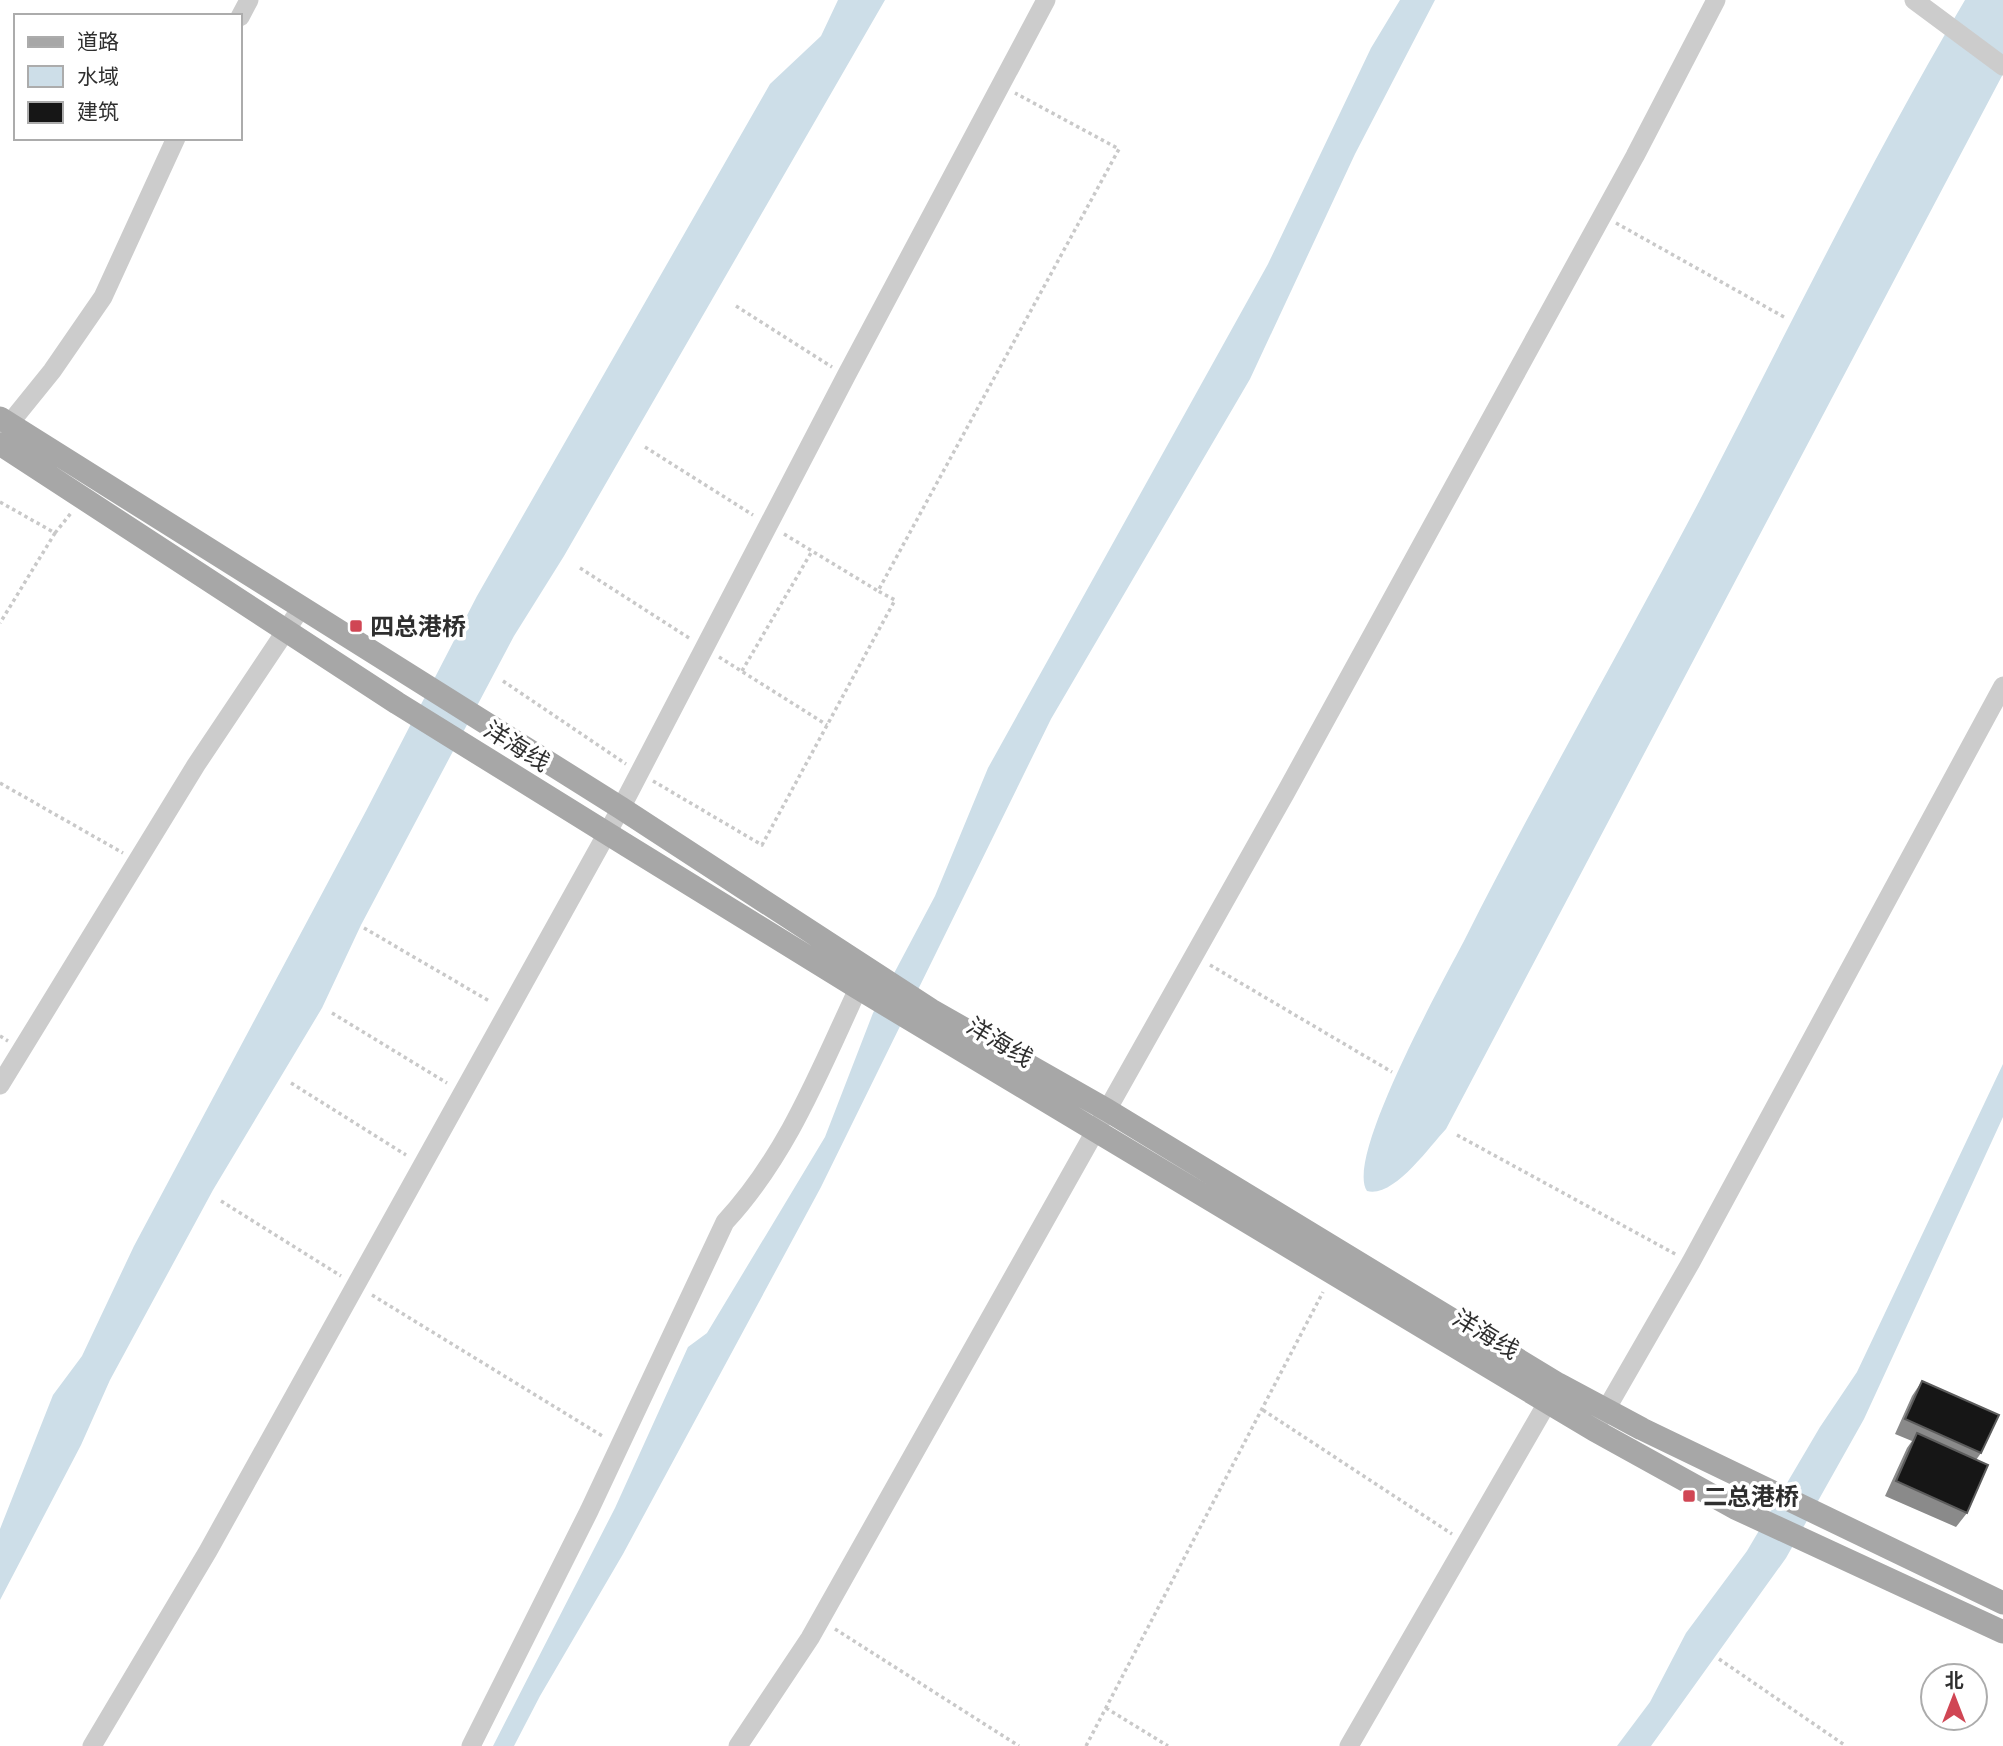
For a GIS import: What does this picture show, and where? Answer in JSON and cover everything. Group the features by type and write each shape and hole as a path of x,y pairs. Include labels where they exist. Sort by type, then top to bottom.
{"main road":[{"name":"洋海线","path":"2,430 400,668 621,808 868,983"},
{"name":"洋海线","path":"2,430 286,630 397,703 607,833 1101,1120 1553,1393 1594,1430 1735,1508 1818,1549 2003,1632"},
{"name":"洋海线","path":"1101,1120 1333,1273 1553,1393 1606,1410 1835,1524 2003,1603"}],"street":[{"path":"92,1746 208,1551 621,808 1046,0"},
{"path":"738,1746 820,1620 1194,955 1602,215 1716,0"},
{"path":"1914,0 2003,66"},
{"path":"2,430 52,372 103,297 175,140"},
{"path":"0,1085 196,765 301,608"},
{"path":"1594,1430 1691,1262 2003,686"},
{"path":"471,1746 620,1447 725,1222 755,1189 806,1103 868,983"},
{"path":"1349,1746 1553,1393"}],"path":[{"path":"503,681 639,772 762,845 895,600 878,591 1119,149 1001,85"},
{"path":"1602,215 1784,317"},
{"path":"736,306 846,376"},
{"path":"0,502 55,533 0,623"},
{"path":"742,671 812,551"},
{"path":"0,783 137,861"},
{"path":"364,928 508,1012"},
{"path":"1194,955 1392,1072"},
{"path":"332,1013 463,1093"},
{"path":"292,1083 423,1166"},
{"path":"1457,1135 1691,1262"},
{"path":"221,1201 620,1447"},
{"path":"1086,1746 1333,1273"},
{"path":"1263,1410 1466,1543"},
{"path":"820,1620 1019,1746"},
{"path":"1718,1659 1846,1746"},
{"path":"1106,1708 1168,1746"}],"water":[{"path":"838,0 885,0 564,556 514,636 361,925 322,1008 213,1190 110,1380 81,1445 0,1600 0,1529 53,1395 82,1356 134,1246 366,811 477,596 770,84 821,36"},
{"path":"1400,0 1435,0 1355,154 1250,379 1051,719 821,1187 623,1554 514,1746 493,1746 615,1508 688,1347 707,1333 825,1137 873,1013 935,896 988,768 1268,264 1371,48"},
{"path":"1965,0 2003,0 2003,74 1446,1129 1399,1179 1388,1187 1367,1191 1364,1172 1370,1143 1419,1027 1523,827 1703,494 1863,183"},
{"path":"2003,1064 2003,1117 1864,1419 1786,1558 1651,1746 1617,1746 1650,1702 1686,1633 1747,1551 1820,1427 1857,1372"}],"building":[{"path":"1922,1381 1999,1415 1981,1453 1905,1419"},
{"path":"1917,1433 1988,1465 1967,1513 1896,1481"}],"place":[{"name":"四总港桥","path":"356,626"},
{"name":"二总港桥","path":"1689,1496"}]}
